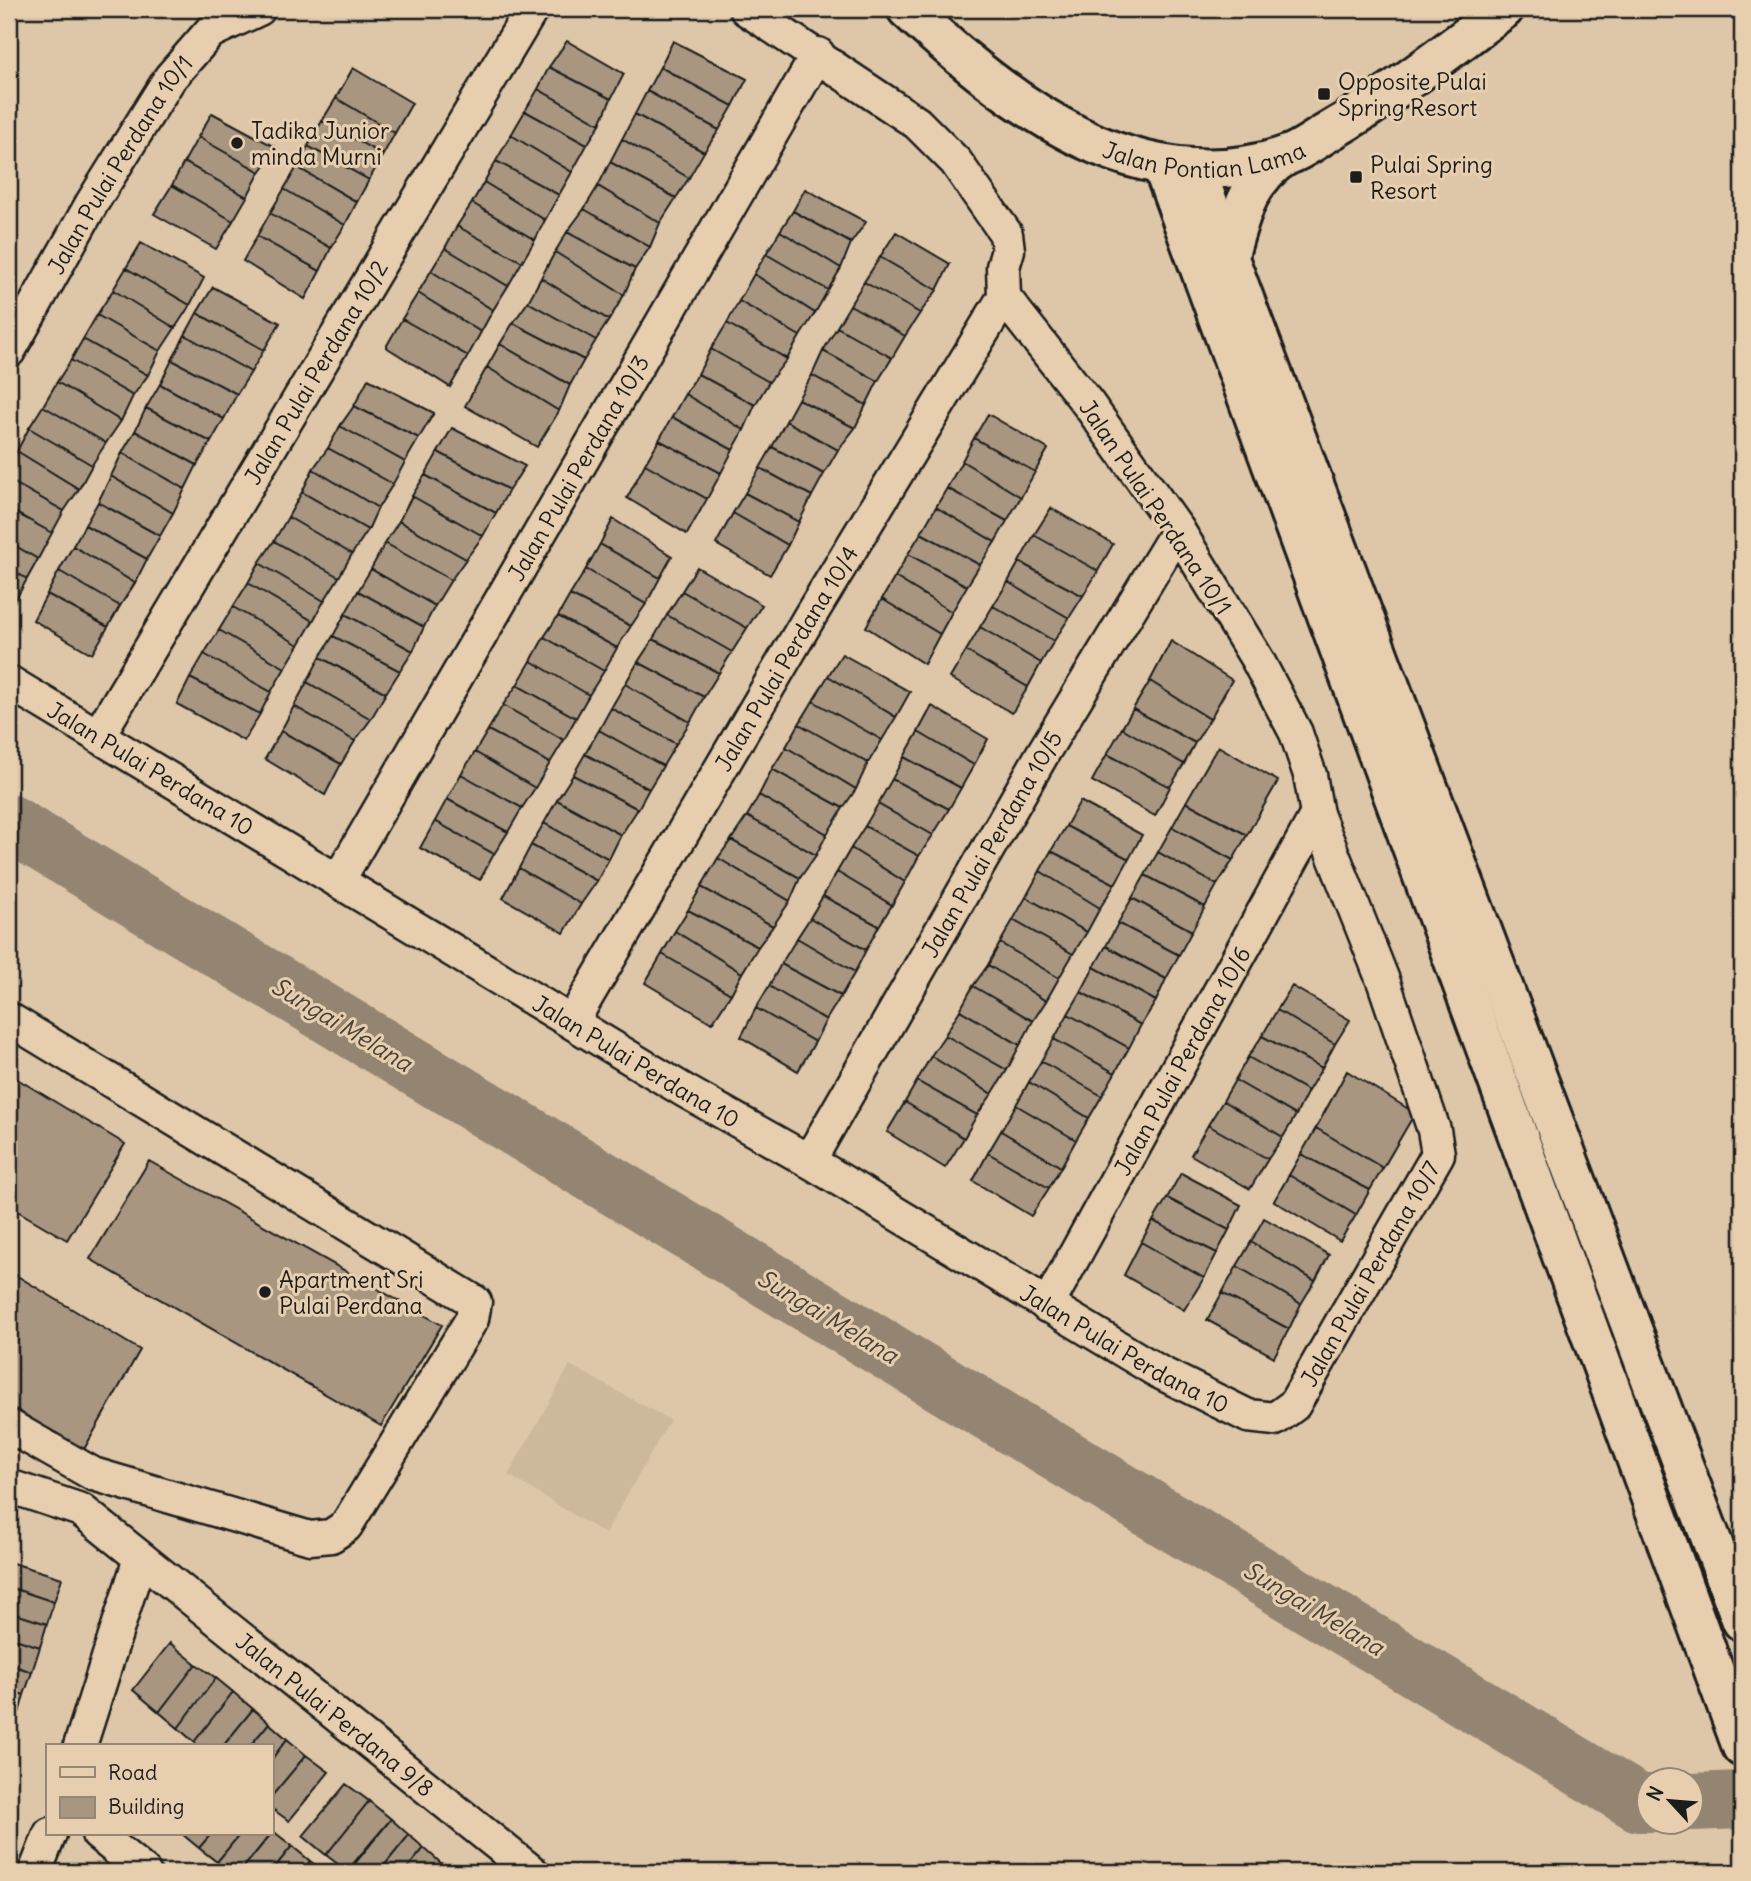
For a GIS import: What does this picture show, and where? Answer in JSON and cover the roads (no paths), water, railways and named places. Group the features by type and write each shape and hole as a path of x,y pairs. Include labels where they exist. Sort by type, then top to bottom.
{"street":[{"name":"Jalan Pulai Perdana 10/1","path":"9,351 92,203 170,78 210,32 259,9"},
{"name":"Jalan Pulai Perdana 10/2","path":"98,736 531,9"},
{"path":"746,9 818,54 917,123 956,162 1006,233 1008,250 1003,267 1004,297"},
{"name":"Jalan Pontian Lama","path":"906,9 998,85 1062,130 1134,160 1179,168 1218,170 1289,154 1364,112 1504,9"},
{"name":"Jalan Pulai Perdana 10/3","path":"338,881 818,54"},
{"path":"1062,130 1121,170 1188,237"},
{"path":"1229,255 1246,200 1264,174 1289,154"},
{"path":"1179,168 1188,237 1737,1734"},
{"path":"1179,168 1229,255 1742,1622"},
{"name":"Jalan Pulai Perdana 10/1","path":"1004,297 1089,405 1178,530 1257,659 1296,733 1310,775 1317,814 1384,983 1429,1115"},
{"name":"Jalan Pulai Perdana 10/4","path":"572,1022 810,616 1004,297"},
{"name":"Jalan Pulai Perdana 10/5","path":"810,1161 1043,753 1178,530"},
{"name":"Jalan Pulai Perdana 10","path":"9,682 685,1091 810,1161 1159,1372 1248,1416 1275,1419"},
{"name":"Jalan Pulai Perdana 10/6","path":"1047,1306 1317,814"},
{"path":"9,1019 475,1301 472,1319 387,1460 346,1526 331,1536 310,1538 93,1474 9,1426"},
{"name":"Jalan Pulai Perdana 10/7","path":"1275,1419 1294,1405 1431,1169 1438,1154 1429,1115"},
{"path":"9,1486 81,1510 93,1474"},
{"name":"Jalan Pulai Perdana 9/8","path":"81,1510 532,1872"},
{"path":"81,1744 140,1558"},
{"path":"34,1872 49,1836"},
{"path":"100,1836 144,1872"}],"waterway":[{"name":"Sungai Melana","path":"9,823 1636,1801"},
{"name":"Sungai Melana","path":"1706,1801 1742,1800"}],"place":[{"name":"Opposite Pulai Spring Resort","path":"1324,94"},
{"name":"Tadika Junior minda Murni","path":"237,143"},
{"name":"Pulai Spring Resort","path":"1356,177"},
{"name":"Apartment Sri Pulai Perdana","path":"265,1292"}]}
